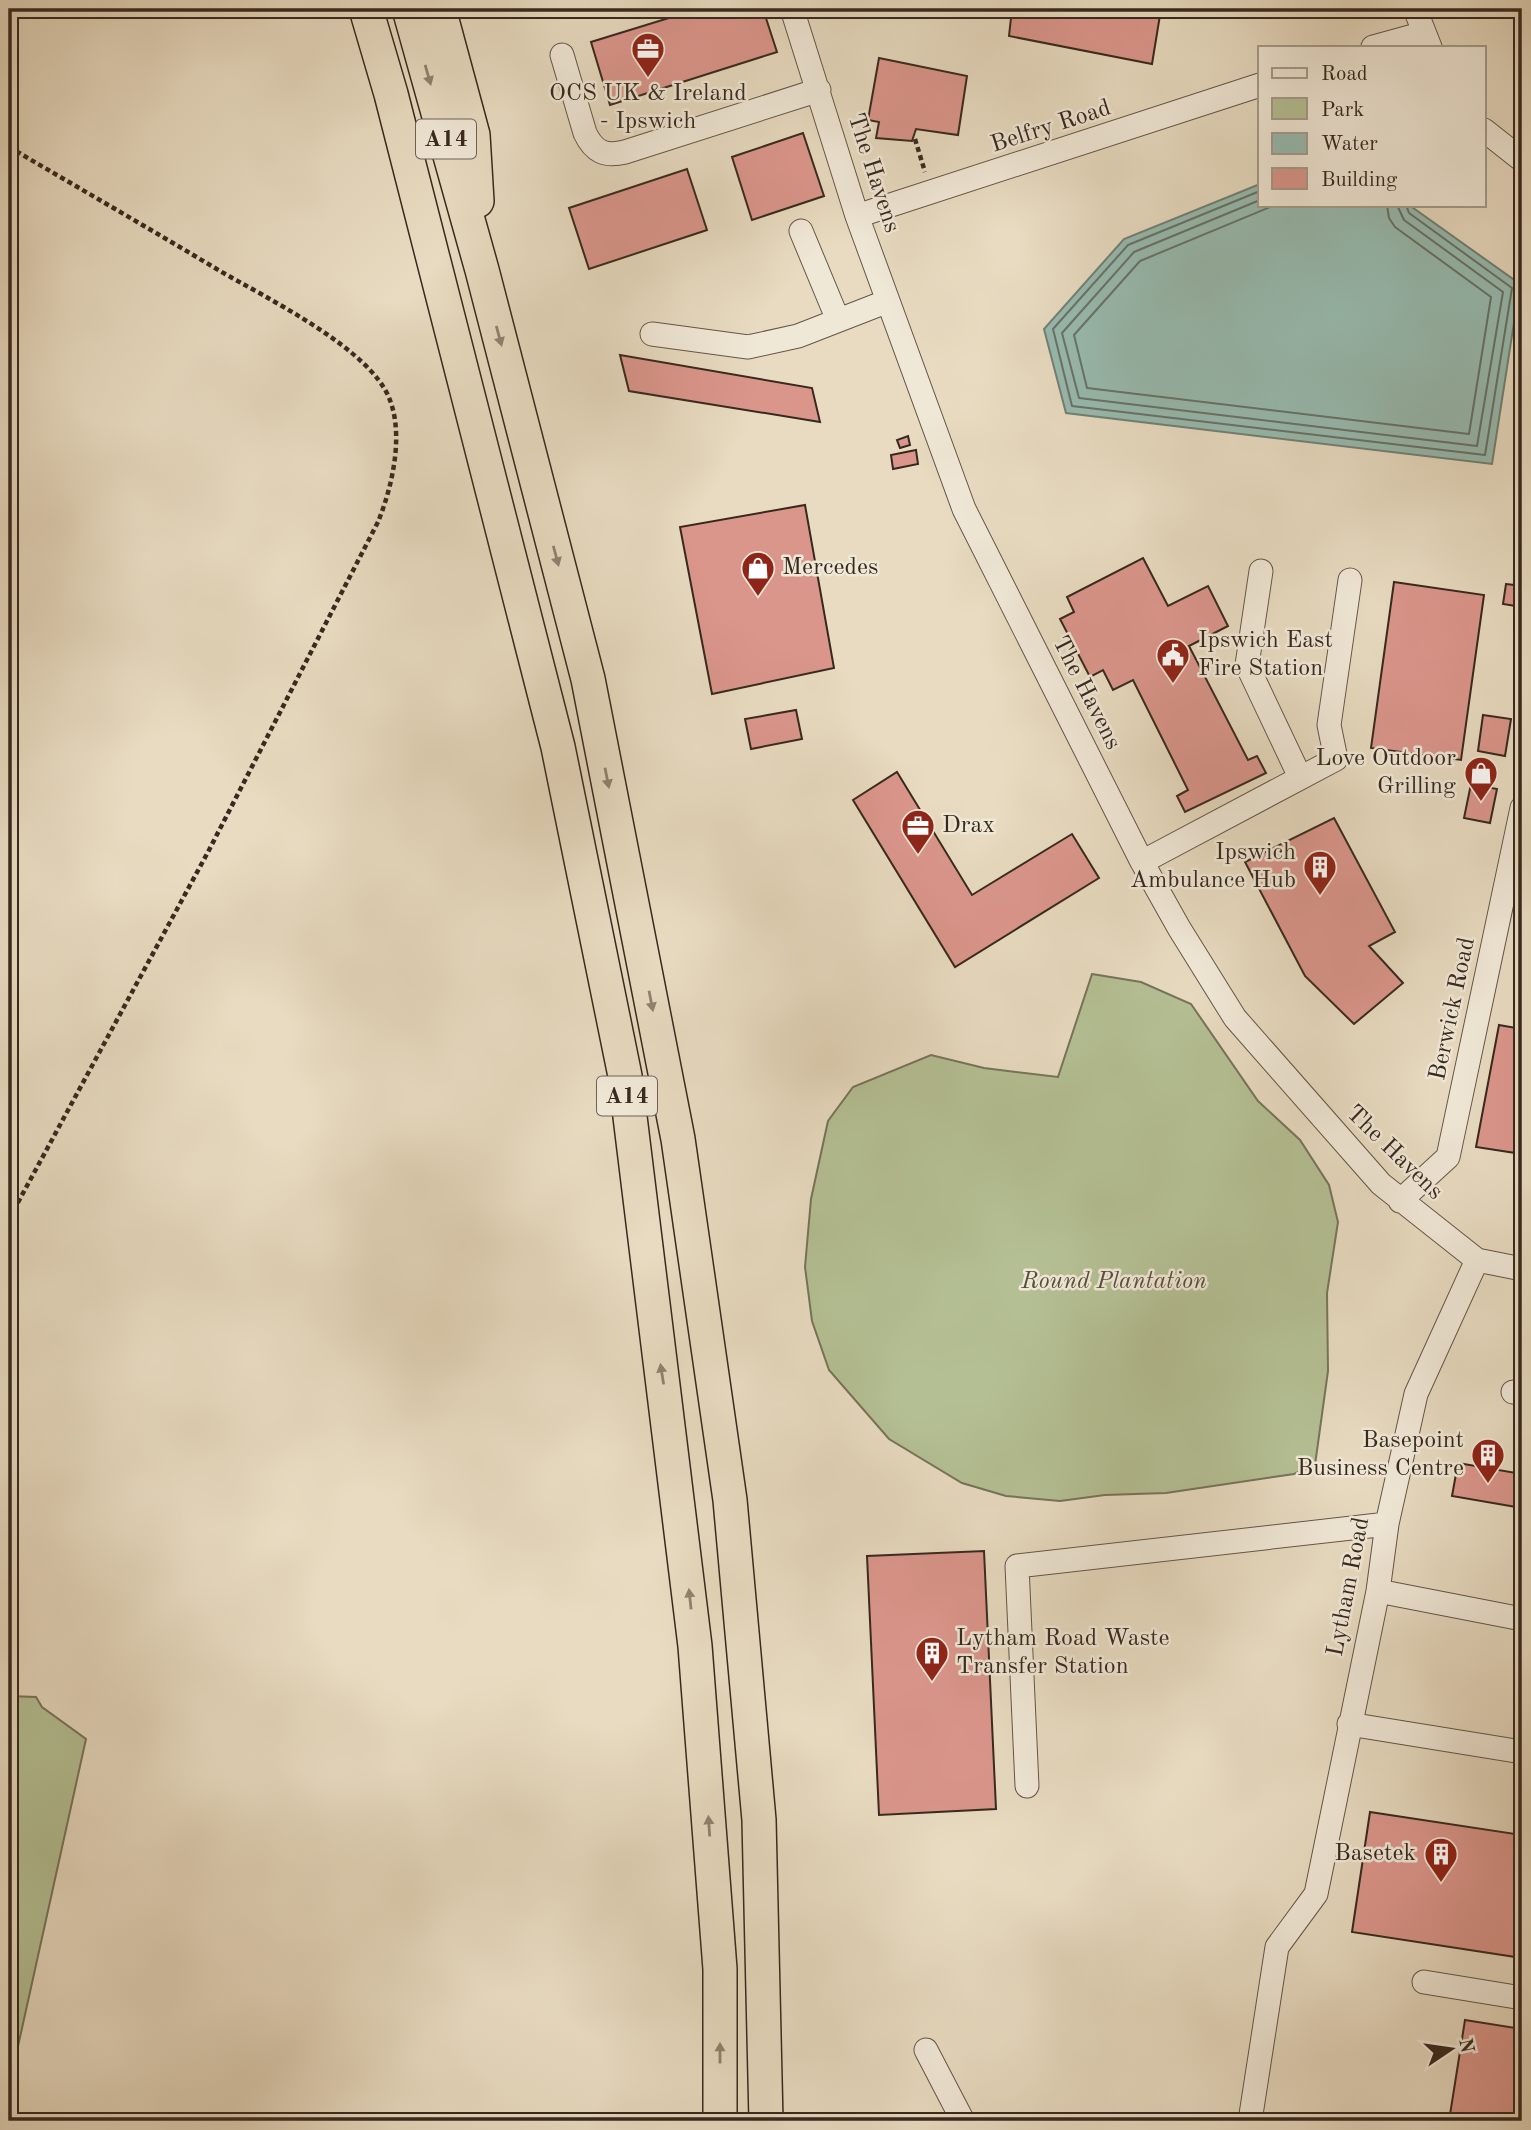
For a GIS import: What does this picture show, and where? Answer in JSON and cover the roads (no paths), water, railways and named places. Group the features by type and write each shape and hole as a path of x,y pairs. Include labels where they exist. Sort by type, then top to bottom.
{"highway":[{"name":"A14","path":"347,9 391,94"},
{"name":"A14","path":"366,9 391,94 558,747 625,1076 648,1280 672,1439 695,1646 720,1969 720,2121"},
{"name":"A14","path":"409,9 482,270 588,679 678,1139 730,1500 755,1779 766,2121"},
{"name":"A14","path":"439,9 473,135 482,270"}],"street":[{"name":"The Havens","path":"792,9 857,216 964,509 1142,862 1235,1018 1308,1104 1401,1201 1477,1260 1522,1269"},
{"path":"1381,46 1427,40 1415,9"},
{"path":"562,55 585,133 591,145 606,155 625,152 819,90"},
{"name":"Belfry Road","path":"857,216 1258,86"},
{"path":"1486,132 1522,160"},
{"path":"801,231 838,320"},
{"path":"652,334 748,347 797,336 888,301"},
{"path":"1261,570 1247,665 1300,777"},
{"path":"1142,862 1336,759 1329,725 1350,580"},
{"name":"Berwick Road","path":"1401,1201 1448,1157 1522,808"},
{"name":"Lytham Road","path":"1250,2121 1278,1948 1316,1894 1378,1591 1387,1524 1416,1394 1477,1260"},
{"path":"1027,1786 1017,1566 1387,1524"},
{"path":"1378,1591 1522,1619"},
{"path":"1349,1724 1522,1752"},
{"path":"1424,1982 1522,1998"},
{"path":"926,2050 962,2121"}],"water":[{"path":"1258,185 1258,206 1410,206 1520,284 1492,464 1066,413 1044,329 1124,239"}],"place":[{"name":"OCS UK & Ireland - Ipswich","path":"648,79"},
{"name":"Mercedes","path":"758,598"},
{"name":"Ipswich East Fire Station","path":"1173,685"},
{"name":"Love Outdoor Grilling","path":"1481,803"},
{"name":"Drax","path":"918,856"},
{"name":"Ipswich Ambulance Hub","path":"1320,897"},
{"name":"Basepoint Business Centre","path":"1488,1485"},
{"name":"Lytham Road Waste Transfer Station","path":"932,1683"},
{"name":"Basetek","path":"1441,1884"}],"park label":[{"name":"Round Plantation","path":"1114,1282"}]}
